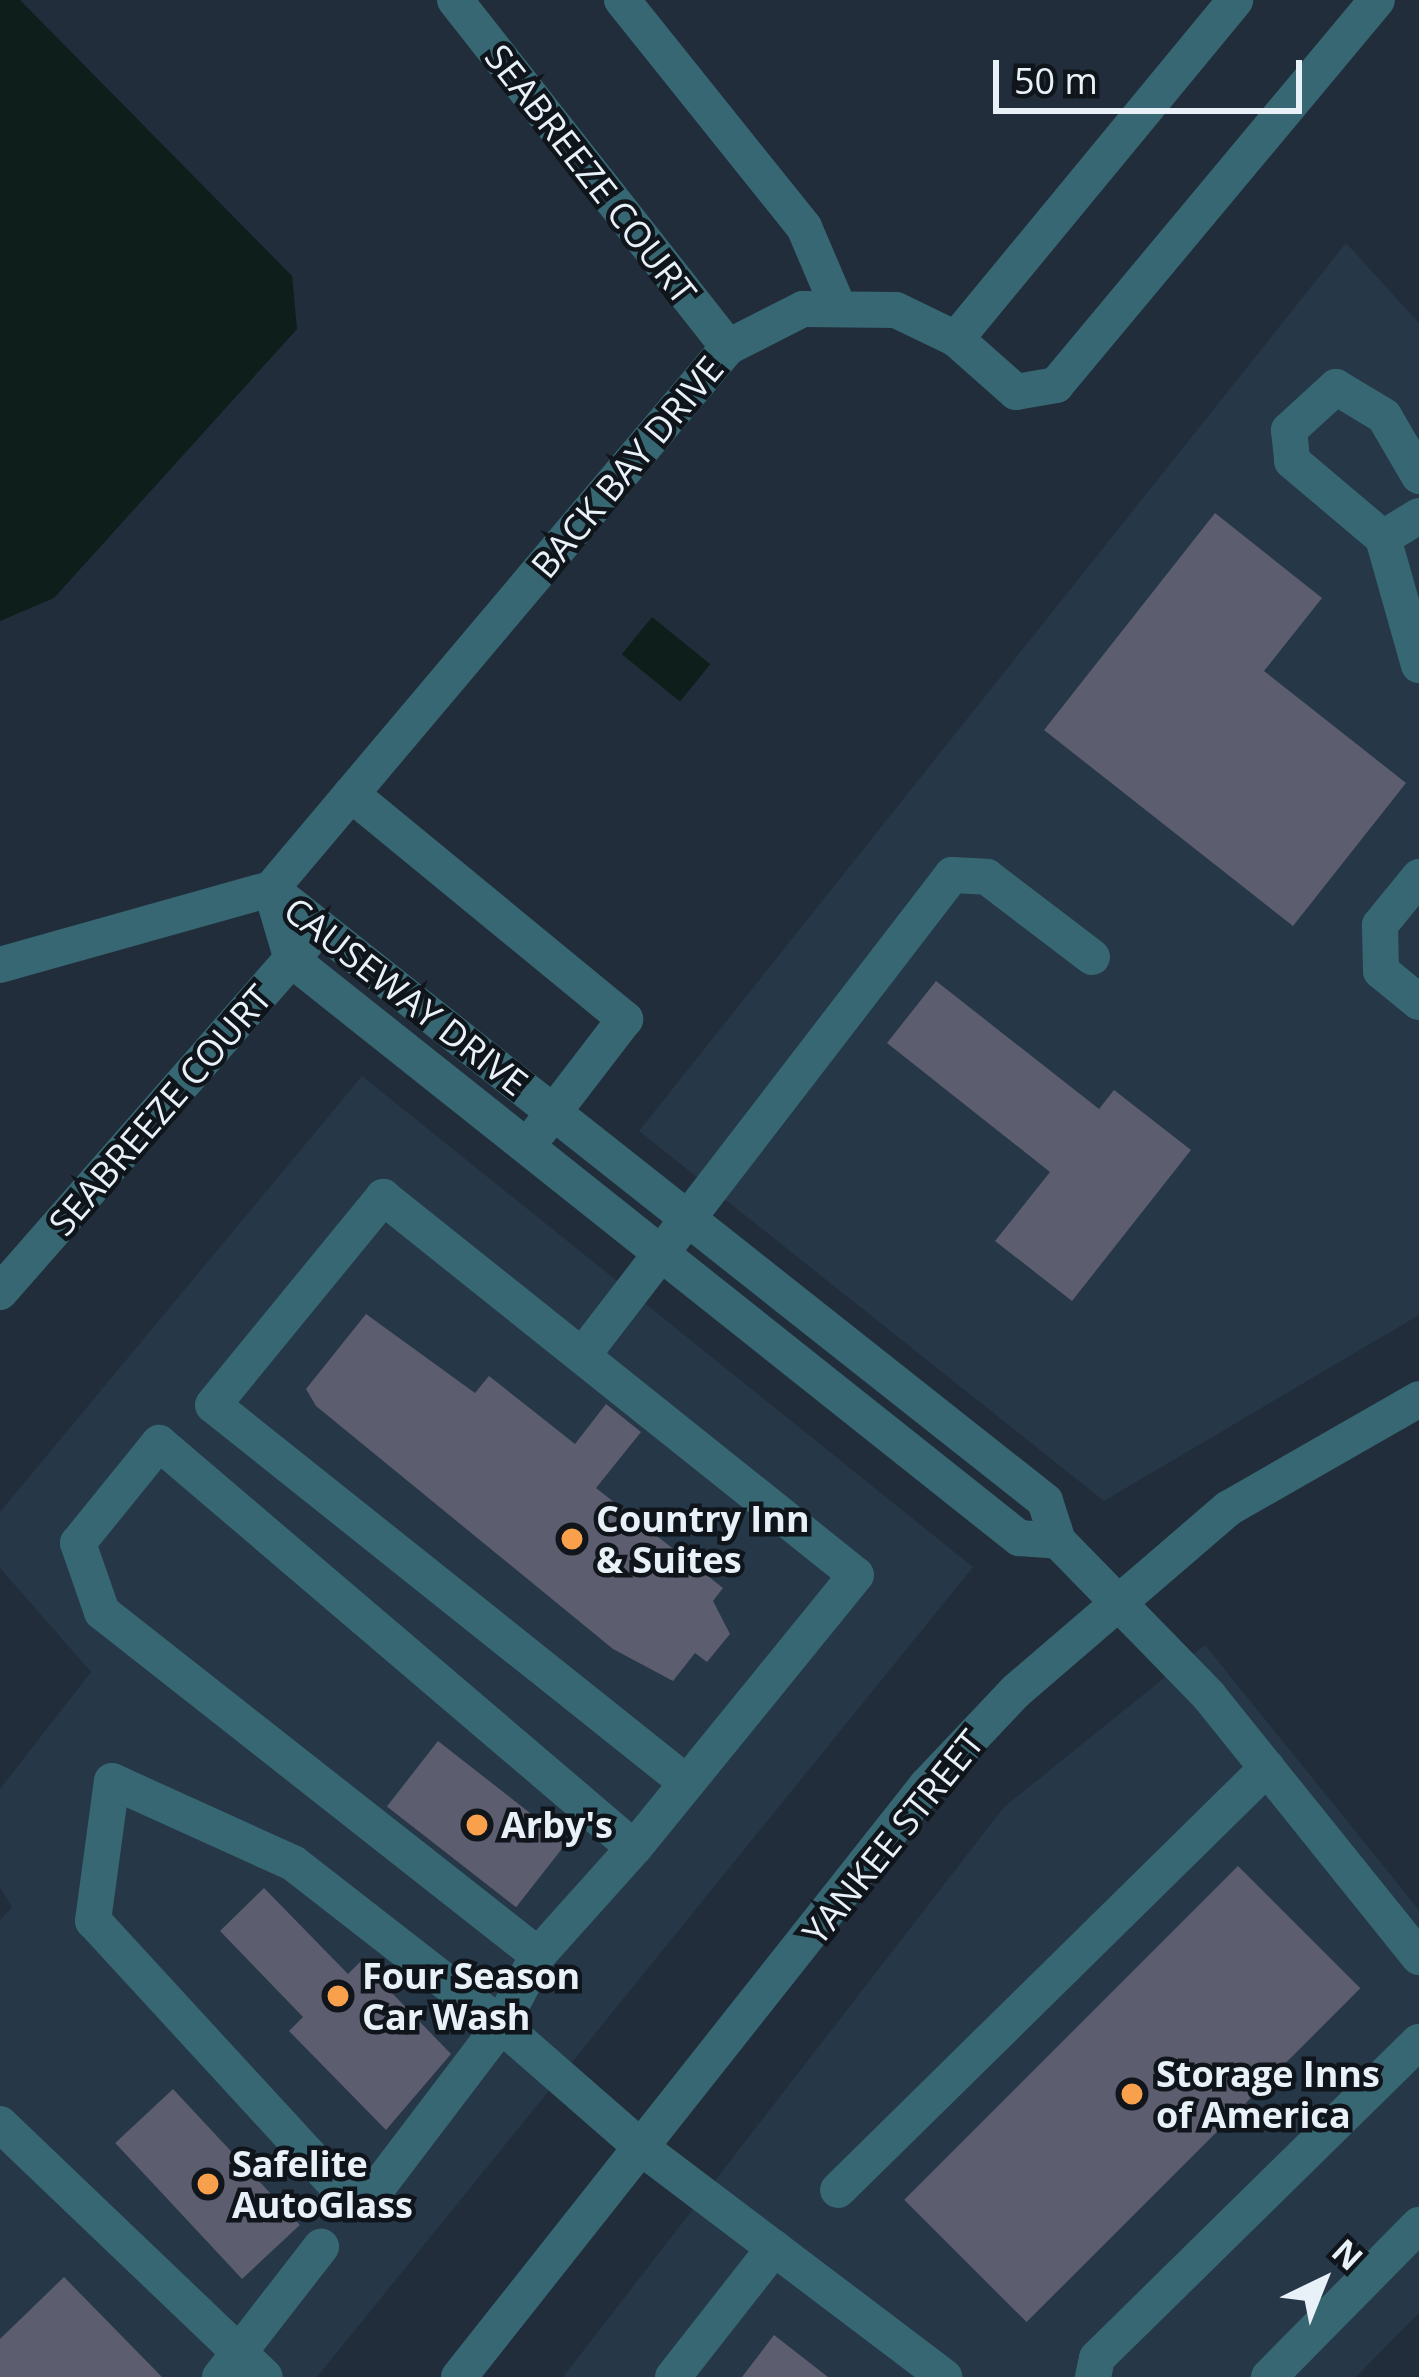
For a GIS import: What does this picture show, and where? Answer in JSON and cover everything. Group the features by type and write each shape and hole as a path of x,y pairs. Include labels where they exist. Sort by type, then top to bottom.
{"street":[{"name":"SEABREEZE COURT","path":"454,0 728,347"},
{"path":"622,0 804,227 839,309"},
{"path":"956,339 1235,0"},
{"name":"BACK BAY DRIVE","path":"271,889 728,347 803,309 896,310 956,339 1016,392 1056,385 1377,0"},
{"path":"1419,476 1384,416 1336,387 1289,430 1292,461 1384,538 1419,665"},
{"path":"1384,538 1419,516"},
{"path":"351,794 626,1019 525,1148"},
{"path":"582,1356 952,875 987,877 1092,957"},
{"path":"1419,877 1380,925 1381,971 1419,1002"},
{"path":"0,965 271,889"},
{"name":"CAUSEWAY DRIVE","path":"271,889 1045,1501 1058,1541 1120,1594 1419,1957"},
{"name":"CAUSEWAY DRIVE","path":"271,889 292,960 1018,1538 1058,1541"},
{"name":"SEABREEZE COURT","path":"0,1292 320,927"},
{"path":"687,1783 213,1405 383,1197 856,1576 634,1848 538,1955 501,2025 379,2186 338,2187 93,1921 112,1781 292,1863 501,2025 644,2149 944,2377"},
{"name":"YANKEE STREET","path":"459,2377 644,2149 927,1785 1120,1594 1314,1452 1419,1399"},
{"path":"538,1955 101,1612 78,1543 159,1443 634,1848"},
{"path":"838,2190 1267,1768"},
{"path":"1093,2377 1097,2357 1419,2042"},
{"path":"0,2124 242,2369 321,2246"},
{"path":"1269,2377 1419,2225"},
{"path":"674,2377 774,2248"}],"shaded area":[{"path":"0,0 20,0 292,276 297,329 54,598 0,621"},
{"path":"1346,243 1419,323 1419,1315 1104,1501 639,1131"},
{"path":"652,617 710,664 680,702 622,654"},
{"path":"362,1076 973,1567 317,2377 0,2377 0,1920 12,1907 0,1887 0,1789 91,1672 0,1568 0,1512"},
{"path":"1205,1645 1419,1910 1419,2313 1356,2377 563,2377 1004,1807"}],"building":[{"path":"1215,513 1322,598 1264,671 1406,783 1293,926 1044,730"},
{"path":"936,981 1099,1109 1114,1090 1191,1150 1072,1301 995,1241 1050,1172 887,1043"},
{"name":"Country Inn & Suites","path":"366,1314 475,1393 489,1376 575,1444 606,1404 641,1432 596,1488 723,1588 713,1601 730,1634 707,1662 695,1653 673,1681 613,1649 316,1406 306,1389"},
{"name":"Arby's","path":"438,1741 567,1842 516,1907 387,1806"},
{"name":"Storage Inns of America","path":"1238,1866 1360,1988 1027,2322 904,2200"},
{"name":"Four Season Car Wash","path":"264,1888 348,1974 361,1961 451,2054 386,2130 289,2031 303,2017 220,1931"},
{"name":"Safelite AutoGlass","path":"173,2089 300,2225 242,2279 115,2143"},
{"path":"64,2277 162,2377 0,2377 0,2339"},
{"path":"774,2335 828,2377 742,2377"}],"place":[{"name":"Country Inn & Suites","path":"572,1539"},
{"name":"Arby's","path":"477,1825"},
{"name":"Four Season Car Wash","path":"338,1996"},
{"name":"Storage Inns of America","path":"1132,2094"},
{"name":"Safelite AutoGlass","path":"208,2184"}]}
